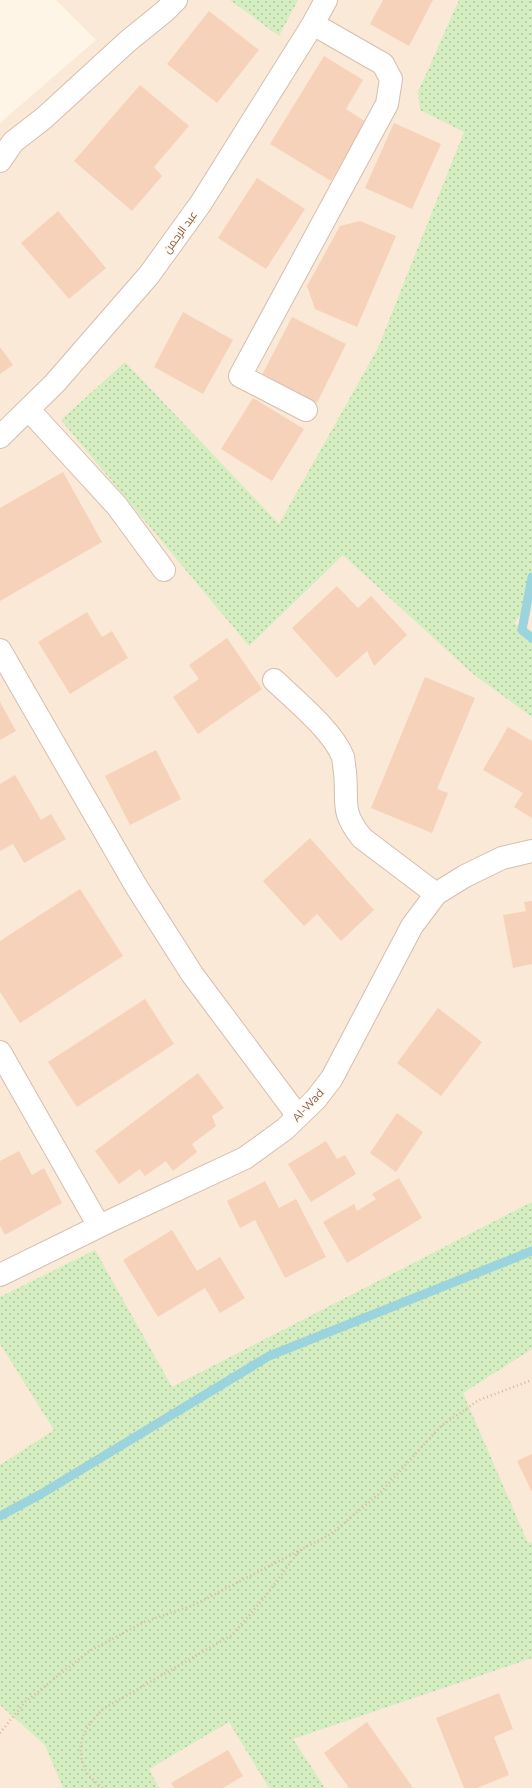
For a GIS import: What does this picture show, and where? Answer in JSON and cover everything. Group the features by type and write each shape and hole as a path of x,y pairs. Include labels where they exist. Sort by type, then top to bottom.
{"street":[{"path":"0,161 14,142 44,118 128,41 166,11 176,0"},
{"name":"عبد الرحمن","path":"0,437 61,377 149,275 201,203 313,24 326,0"},
{"path":"306,410 240,376 387,104 391,79 383,64 313,24"},
{"path":"29,410 117,506 164,570"},
{"path":"0,650 64,764 136,886 188,967 298,1116"},
{"path":"274,680 331,737 343,758 346,783 345,810 353,827 362,838 436,894"},
{"name":"Al-Wad","path":"0,1275 99,1226 245,1158 286,1129 316,1099 332,1078 412,926 436,894 465,876 502,858 532,851"},
{"path":"0,1052 99,1226"}],"path":[{"path":"0,1733 26,1702 88,1652 144,1622 194,1605 331,1534 379,1494 441,1426 479,1400 532,1380"},
{"path":"102,1788 86,1770 80,1746 87,1727 103,1709 232,1635 265,1597 299,1551"}],"shaded area":[{"path":"56,0 532,0 532,1788 0,1788 0,123 96,40"}],"green space":[{"path":"230,0 298,0 279,36"},
{"path":"459,0 532,0 532,601 514,623 532,637 532,717 473,674 343,555 249,646 61,420 125,362 279,524 378,348 464,132 420,110 418,92"},
{"path":"532,1202 532,1349 463,1393 528,1543 532,1542 532,1658 293,1739 325,1788 269,1788 229,1722 149,1769 159,1788 63,1788 45,1745 0,1705 0,1465 54,1430 0,1344 0,1297 95,1250 172,1387"}],"building":[{"path":"383,0 433,0 409,46 370,24"},
{"path":"209,11 259,50 217,103 167,64"},
{"path":"324,56 363,80 346,109 366,122 331,181 270,144"},
{"path":"140,85 189,126 154,167 162,176 132,211 74,161"},
{"path":"394,123 441,144 412,209 365,188"},
{"path":"257,178 305,209 266,269 218,238"},
{"path":"58,211 106,268 69,299 21,243"},
{"path":"360,221 396,236 357,327 315,309 307,286 340,226"},
{"path":"183,312 233,340 203,394 154,367"},
{"path":"292,317 346,344 317,403 262,375"},
{"path":"0,347 13,365 0,374"},
{"path":"253,398 304,429 272,481 221,449"},
{"path":"63,472 102,542 0,601 0,508"},
{"path":"337,586 358,608 371,596 407,635 374,666 367,651 337,678 292,628"},
{"path":"87,612 102,637 112,631 128,658 70,694 38,642"},
{"path":"227,638 262,689 198,734 173,697 199,679 189,665"},
{"path":"425,677 475,698 437,789 448,793 432,833 371,808"},
{"path":"0,702 16,731 0,740"},
{"path":"508,727 532,741 532,818 514,807 523,793 483,770"},
{"path":"156,750 181,799 130,825 105,776"},
{"path":"15,775 41,820 51,814 66,839 24,863 13,844 0,851 0,784"},
{"path":"310,838 374,910 341,941 317,914 304,926 263,881"},
{"path":"80,889 123,956 20,1023 0,992 0,941"},
{"path":"532,901 532,964 513,968 503,915 526,911 524,902"},
{"path":"145,999 174,1044 77,1107 48,1062"},
{"path":"438,1008 482,1042 441,1096 397,1063"},
{"path":"198,1073 224,1108 212,1116 216,1126 192,1144 197,1152 173,1171 166,1161 145,1176 140,1169 119,1184 95,1151"},
{"path":"397,1113 423,1132 396,1172 370,1153"},
{"path":"326,1141 337,1159 345,1155 356,1174 311,1202 288,1164"},
{"path":"19,1151 32,1175 44,1168 62,1203 5,1235 0,1226 0,1161"},
{"path":"399,1178 422,1218 347,1263 323,1222 354,1204 357,1211 376,1199 372,1194"},
{"path":"265,1181 279,1208 296,1199 326,1257 285,1278 255,1220 240,1228 227,1201"},
{"path":"172,1230 197,1271 220,1257 245,1298 220,1313 205,1288 158,1317 123,1260"},
{"path":"532,1454 532,1492 517,1461"},
{"path":"499,1693 513,1729 494,1737 509,1775 477,1788 464,1788 436,1718"},
{"path":"367,1722 413,1788 349,1788 324,1753"},
{"path":"228,1750 243,1776 223,1788 174,1788 171,1783"}],"waterway":[{"path":"532,577 522,630 532,638"},
{"path":"0,1516 41,1494 269,1356 532,1251"}]}
